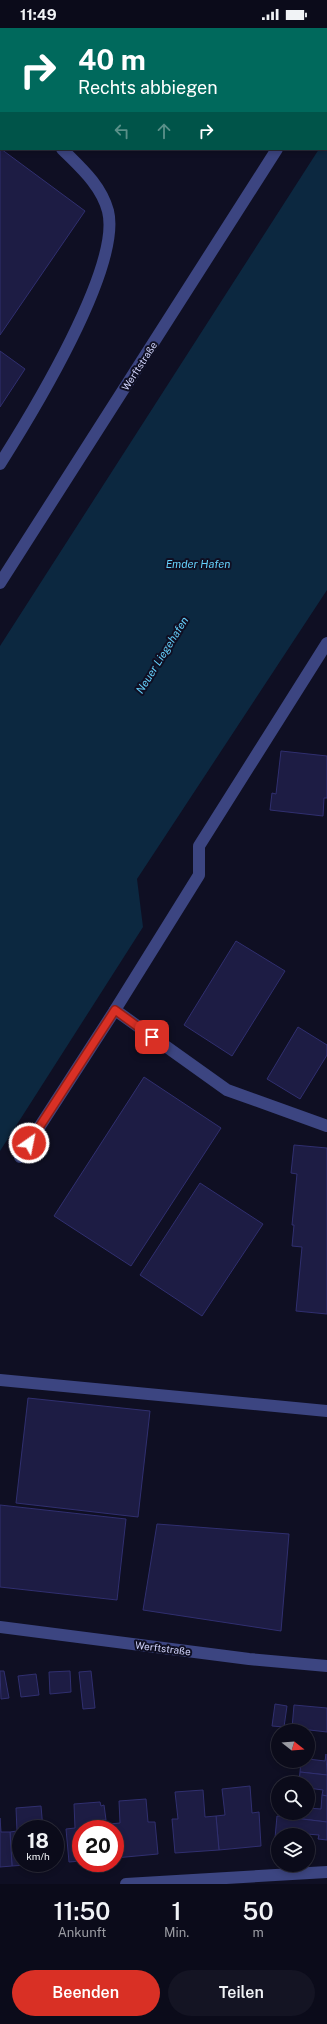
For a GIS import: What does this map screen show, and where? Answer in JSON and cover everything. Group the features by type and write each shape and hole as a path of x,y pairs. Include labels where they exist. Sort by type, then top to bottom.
{"street":[{"path":"0,464 34,410 86,308 103,262 108,238 108,214 103,197 93,180 63,150"},
{"name":"Werftstraße","path":"0,583 276,150"},
{"path":"20,1157 115,1010 199,875 199,846 327,643"},
{"path":"115,1010 227,1090 327,1126"},
{"path":"0,1380 327,1411"},
{"name":"Werftstraße","path":"0,1627 248,1659 327,1666"},
{"path":"126,1884 327,1872"}],"water":[{"name":"Emder Hafen","path":"318,150 327,150 327,590 137,879 143,927 0,1151 0,646"}],"building":[{"path":"0,150 2,150 85,211 0,335"},
{"path":"0,351 25,369 0,407"},
{"path":"281,751 327,756 327,798 324,798 323,816 270,810 272,793 276,794"},
{"path":"236,941 285,971 232,1056 184,1025"},
{"path":"298,1027 327,1045 327,1055 300,1099 267,1079"},
{"path":"144,1077 221,1128 131,1266 54,1216"},
{"path":"294,1145 327,1148 327,1314 296,1311 302,1247 292,1246 294,1225 292,1225 297,1174 291,1173"},
{"path":"200,1183 263,1224 202,1316 140,1275"},
{"path":"28,1398 150,1411 138,1517 16,1503"},
{"path":"0,1505 126,1519 117,1600 0,1587"},
{"path":"157,1524 289,1534 281,1631 143,1610"},
{"path":"0,1671 4,1671 9,1698 1,1699"},
{"path":"70,1671 71,1692 50,1694 49,1672"},
{"path":"91,1671 95,1708 83,1709 79,1672"},
{"path":"36,1674 39,1695 21,1697 18,1676"},
{"path":"275,1704 287,1706 284,1724 272,1724"},
{"path":"294,1705 327,1708 327,1732 315,1731 315,1724 292,1724"},
{"path":"326,1754 327,1775 300,1772 300,1768 315,1768 315,1760 325,1761"},
{"path":"300,1772 327,1775 327,1796 322,1795 323,1790 315,1789 315,1776 300,1776"},
{"path":"250,1786 252,1813 259,1812 261,1846 219,1850 216,1816 225,1815 222,1789"},
{"path":"203,1790 205,1817 216,1816 219,1850 175,1853 172,1819 178,1819 175,1792"},
{"path":"322,1795 327,1796 327,1822 311,1820 315,1820 315,1809 321,1809"},
{"path":"146,1799 148,1822 155,1822 158,1854 124,1857 124,1820 120,1820 119,1801"},
{"path":"100,1802 101,1806 104,1805 106,1820 75,1820 74,1804"},
{"path":"41,1806 42,1820 17,1820 16,1808"},
{"path":"0,1818 1,1832 10,1832 12,1866 0,1867"},
{"path":"277,1820 310,1820 327,1822 327,1840 318,1839 319,1835 315,1835 315,1828 276,1828"},
{"path":"72,1828 72,1862 69,1862 66,1829"},
{"path":"10,1832 12,1832 12,1866"}],"route":[{"path":"29,1143 115,1010 152,1037"}],"water label":[{"name":"Neuer Liegehafen","path":"162,655"}]}
